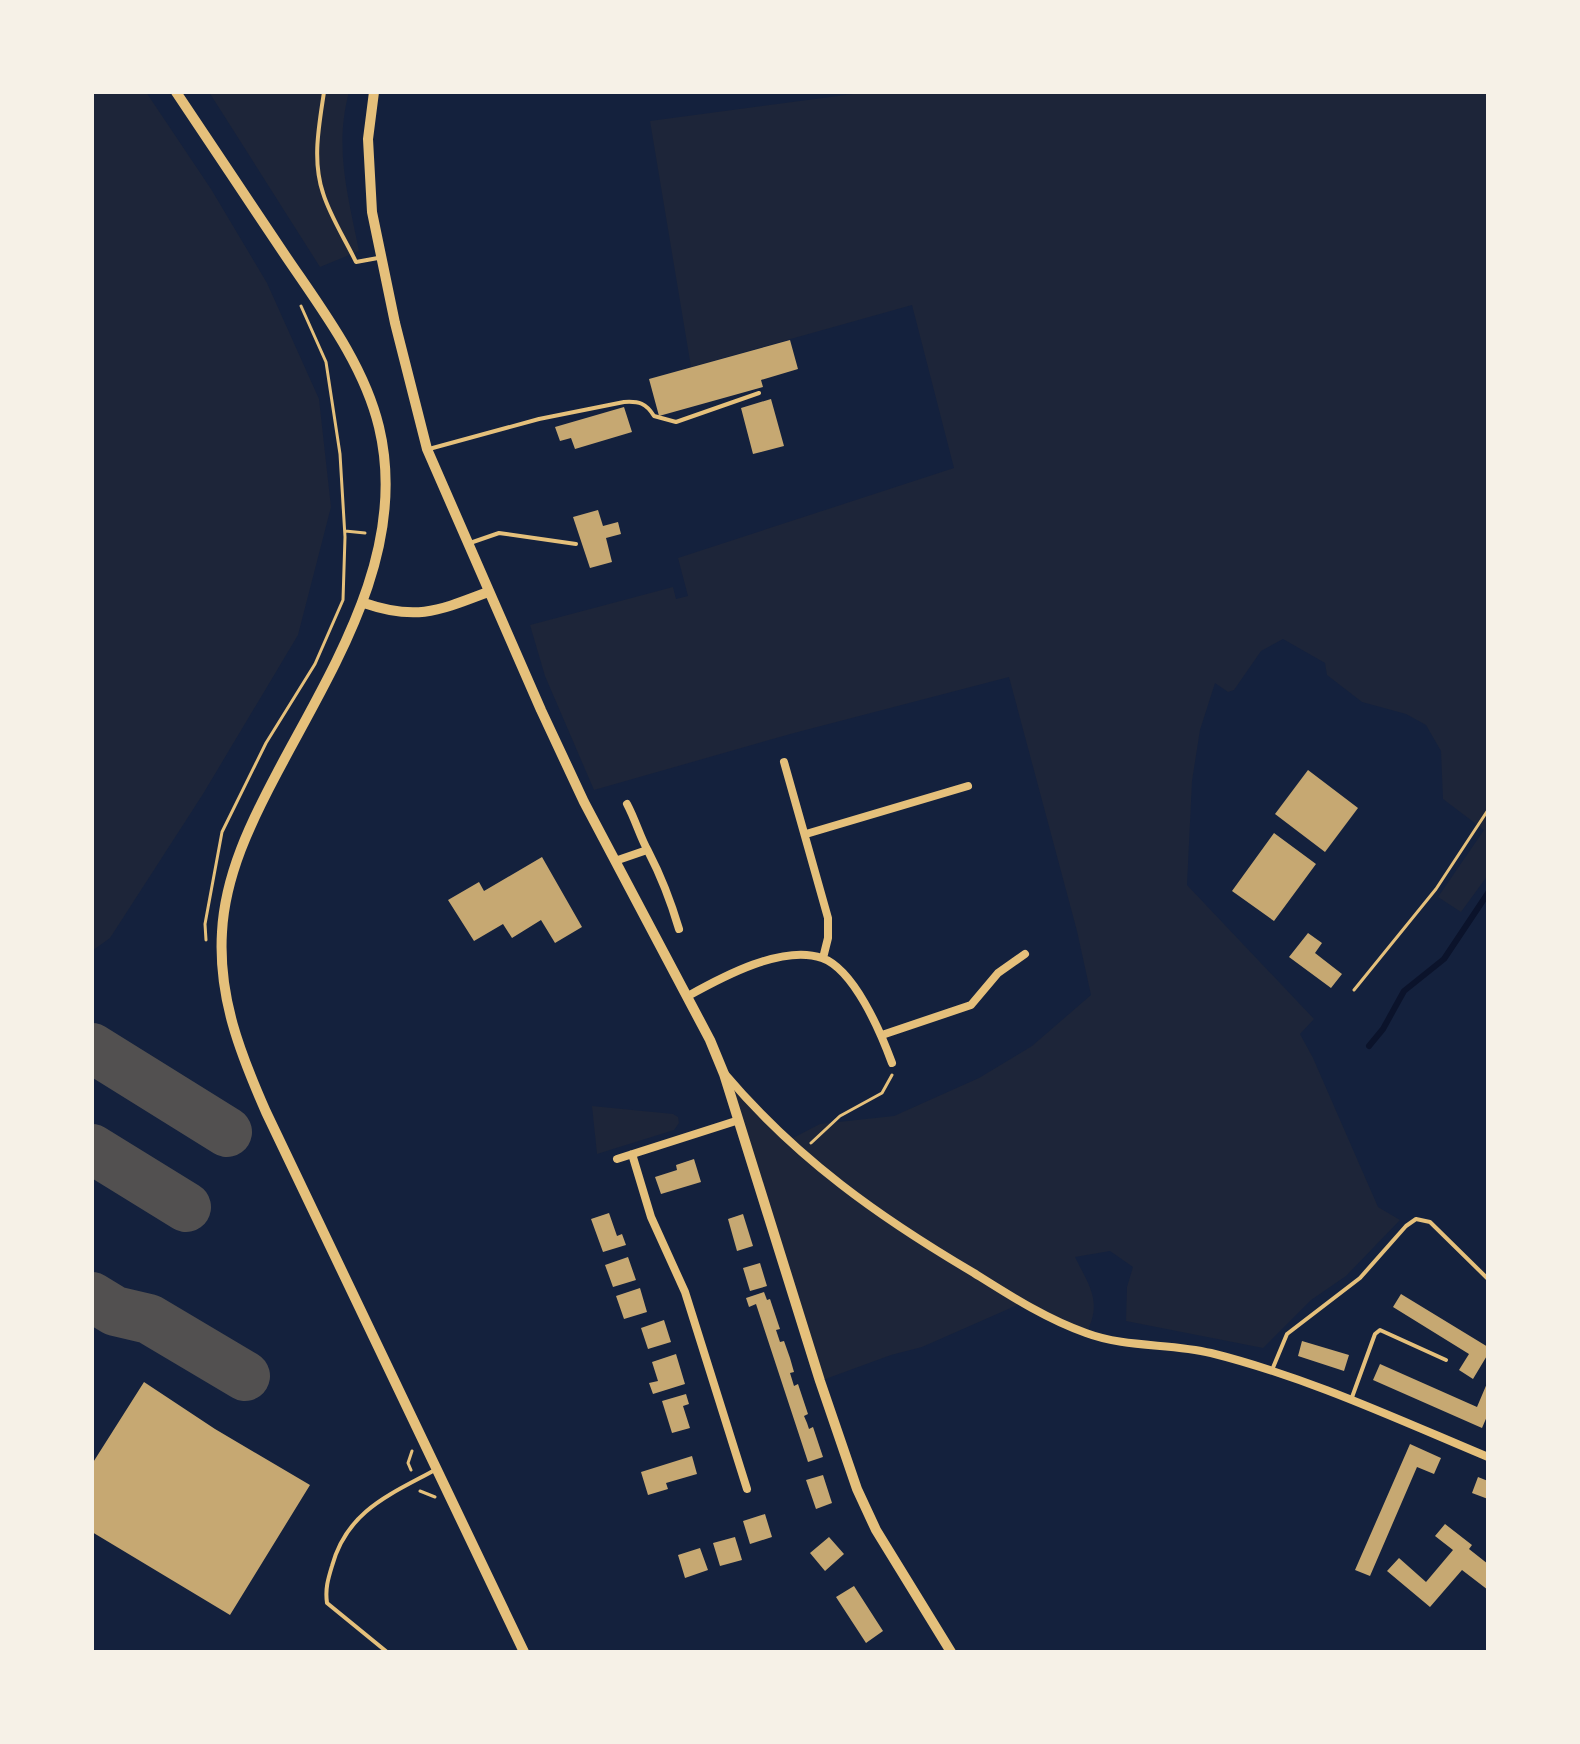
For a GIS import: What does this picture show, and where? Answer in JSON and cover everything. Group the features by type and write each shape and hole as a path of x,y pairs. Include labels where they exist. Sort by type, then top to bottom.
{"street":[{"path":"176,92 307,286 358,369 370,398 385,455 386,515 364,603 244,843 228,888 221,957 234,1037 524,1652"},
{"path":"374,92 368,139 372,212 427,449 541,710 615,861 688,996 724,1074 857,1489 876,1530 951,1652"},
{"path":"364,603 404,614 426,613 488,592"},
{"path":"784,762 828,918 828,938 823,958"},
{"path":"806,834 968,786"},
{"path":"627,804 657,866 679,929"},
{"path":"615,861 647,850"},
{"path":"688,996 721,978 778,958 802,954 823,958 848,978 882,1035 892,1063"},
{"path":"882,1035 971,1005 998,973 1025,954"},
{"path":"724,1074 762,1117 849,1193 924,1244 1022,1303 1086,1334 1135,1344 1207,1352 1272,1370 1488,1457"},
{"path":"617,1159 739,1120"},
{"path":"632,1154 651,1217 685,1292 747,1489"}],"lane":[{"path":"324,92 317,139 317,164 323,195 356,262 381,257"},
{"path":"427,449 539,419 624,402 637,401 648,407 654,416 676,422 759,393"},
{"path":"468,544 499,533 576,544"},
{"path":"1272,1370 1287,1334 1360,1278 1406,1226 1416,1219 1430,1222 1488,1279"},
{"path":"1351,1400 1375,1334 1380,1330 1446,1360"},
{"path":"387,1652 327,1603 325,1591 337,1548 350,1526 374,1503 437,1469"}],"path":[{"path":"345,531 382,535"},
{"path":"1354,990 1436,889 1488,810"},
{"path":"801,1153 840,1116 882,1093 893,1073 892,1063"}],"shaded area":[{"path":"92,92 146,92 211,189 267,283 319,399 331,507 298,635 203,794 110,938 92,951"},
{"path":"209,92 349,92 343,133 344,172 359,251 320,267"},
{"path":"854,92 1488,92 1488,875 1461,912 1438,897 1484,830 1443,799 1441,751 1426,725 1406,714 1362,702 1327,675 1325,663 1283,639 1261,651 1234,690 1228,692 1215,683 1200,730 1192,781 1187,885 1314,1019 1300,1034 1378,1207 1400,1220 1346,1276 1311,1300 1263,1348 1126,1321 1127,1287 1133,1267 1110,1251 1075,1257 1094,1303 1086,1334 1022,1303 922,1347 820,1381 724,1074 787,1141 820,1124 894,1116 979,1078 1032,1046 1091,995 1077,931 1009,677 794,733 594,790 545,676 530,625 673,587 676,599 688,596 678,558 954,468 912,305 691,367 650,121"},
{"path":"592,1106 673,1114 678,1117 679,1123 674,1130 597,1154"}],"building":[{"path":"790,340 798,369 761,380 763,387 659,416 649,379"},
{"path":"771,399 784,446 753,454 741,408"},
{"path":"624,407 632,432 575,449 571,438 560,441 555,427"},
{"path":"598,510 603,526 618,522 621,534 606,538 612,562 590,568 573,517"},
{"path":"1308,770 1358,808 1325,852 1275,814"},
{"path":"1274,833 1316,864 1274,921 1232,891"},
{"path":"542,857 582,927 555,943 541,920 512,938 503,924 474,941 448,900 479,882 484,891"},
{"path":"1308,933 1322,943 1315,953 1342,974 1331,988 1289,957"},
{"path":"694,1159 701,1182 661,1194 655,1177 677,1170 676,1165"},
{"path":"609,1213 617,1236 622,1234 626,1245 603,1252 591,1219"},
{"path":"743,1214 753,1246 737,1251 728,1219"},
{"path":"628,1257 636,1280 613,1287 605,1265"},
{"path":"760,1263 767,1286 750,1291 743,1268"},
{"path":"640,1288 647,1312 624,1319 616,1296"},
{"path":"764,1292 767,1300 770,1299 780,1329 776,1330 780,1342 784,1341 790,1358 794,1386 798,1384 808,1414 804,1416 809,1429 813,1427 823,1457 808,1462 756,1304 749,1307 746,1298"},
{"path":"1401,1294 1488,1347 1488,1354 1473,1379 1459,1370 1469,1354 1393,1307"},
{"path":"664,1320 671,1342 648,1349 641,1328"},
{"path":"1302,1341 1349,1355 1344,1371 1298,1356"},
{"path":"676,1354 685,1384 653,1394 649,1383 658,1381 652,1362"},
{"path":"1380,1364 1477,1407 1488,1381 1488,1414 1482,1428 1373,1380"},
{"path":"144,1382 215,1429 310,1485 230,1615 92,1532 92,1464"},
{"path":"686,1394 689,1404 683,1406 690,1428 672,1433 662,1401"},
{"path":"1410,1444 1441,1458 1434,1474 1417,1467 1370,1576 1355,1570"},
{"path":"692,1456 697,1474 666,1483 668,1489 648,1495 641,1472"},
{"path":"823,1475 832,1503 816,1509 806,1480"},
{"path":"1478,1477 1488,1481 1488,1499 1472,1493"},
{"path":"765,1514 772,1537 750,1544 743,1521"},
{"path":"1445,1524 1472,1545 1469,1549 1488,1564 1488,1590 1462,1570 1430,1607 1387,1571 1399,1558 1426,1582 1453,1550 1435,1536"},
{"path":"735,1537 742,1560 720,1566 713,1543"},
{"path":"829,1537 844,1554 825,1571 810,1553"},
{"path":"700,1548 708,1570 685,1578 678,1555"},
{"path":"854,1586 883,1631 866,1643 836,1597"}],"waterway":[{"path":"1369,1046 1383,1029 1404,991 1444,959 1488,893"}],"taxiway":[{"path":"92,1048 227,1132"},
{"path":"92,1149 186,1207"},
{"path":"92,1297 115,1311 149,1319 245,1376"}]}
